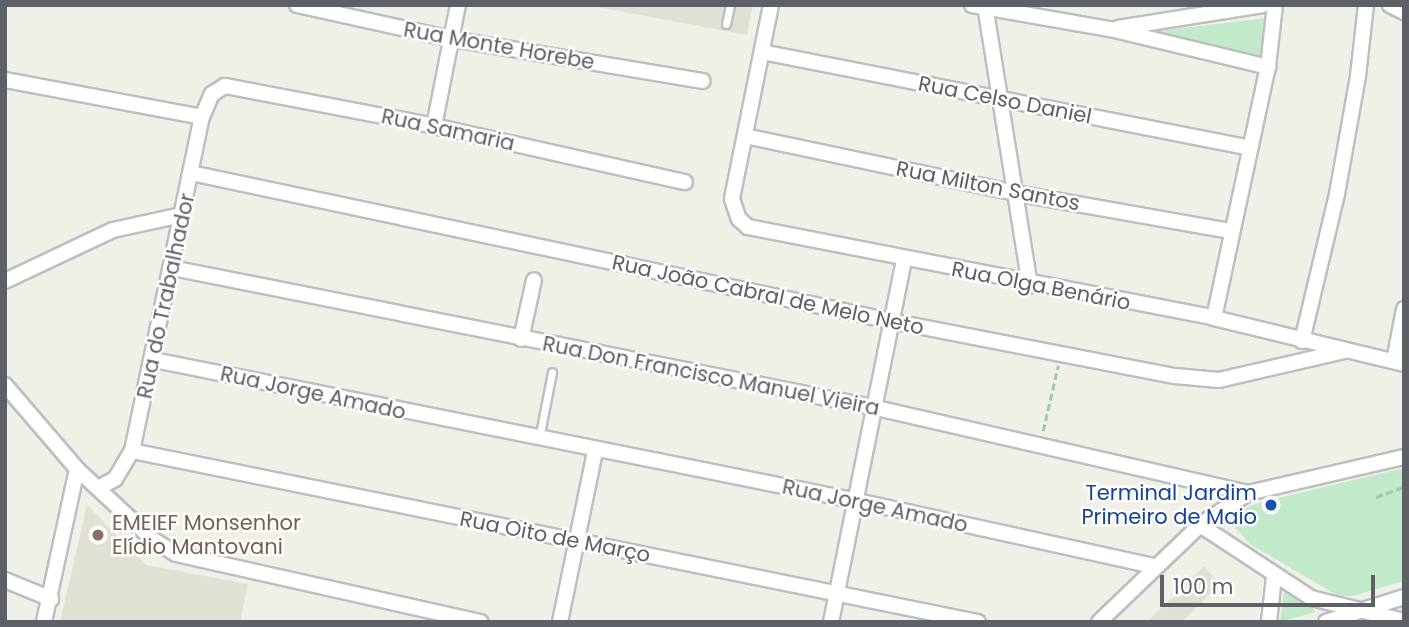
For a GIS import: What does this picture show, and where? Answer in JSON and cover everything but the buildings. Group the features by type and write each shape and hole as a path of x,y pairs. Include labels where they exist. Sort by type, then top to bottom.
{"street":[{"name":"Rua Monte Horebe","path":"297,5 452,39 702,81"},
{"path":"434,125 458,5"},
{"path":"745,136 771,5"},
{"path":"1110,29 1263,5"},
{"path":"1214,318 1248,147 1268,67 1275,5"},
{"path":"1302,341 1337,194 1359,76 1366,5"},
{"path":"1390,5 1404,12"},
{"path":"1030,285 999,100 980,6 1110,29 1268,67"},
{"name":"Rua Celso Daniel","path":"762,52 1248,147"},
{"path":"5,80 202,117"},
{"name":"Rua Samaria","path":"212,94 225,86 247,88 434,125 685,182"},
{"name":"Rua do Trabalhador","path":"100,487 115,479 132,451 154,360 202,117 212,94"},
{"name":"Rua Olga Benário","path":"745,136 732,199 738,219 748,227 1030,285 1214,318 1399,363"},
{"name":"Rua Milton Santos","path":"745,136 1015,193 1231,230"},
{"name":"Rua João Cabral de Melo Neto","path":"191,173 891,321 1060,355 1219,380 1345,351"},
{"path":"5,281 113,230 182,215"},
{"path":"831,622 853,500 904,260"},
{"name":"Rua Don Francisco Manuel Vieira","path":"172,268 521,340 873,407 1248,493"},
{"path":"521,340 534,280"},
{"path":"1399,363 1404,309"},
{"name":"Rua Jorge Amado","path":"154,360 595,452 853,500 1153,566"},
{"path":"5,385 77,469 100,487 152,539 176,554 480,622"},
{"name":"Rua Oito de Março","path":"132,451 576,543 836,591 978,622"},
{"path":"560,622 595,452"},
{"path":"1099,622 1153,566 1200,525 1248,493 1404,457"},
{"path":"44,622 77,469"},
{"path":"1200,525 1274,577 1311,598 1404,621"},
{"path":"1269,622 1274,577"},
{"path":"5,580 51,599"},
{"path":"1326,622 1404,597"}],"lane":[{"path":"726,24 730,5"},
{"path":"538,439 551,372"}],"path":[{"path":"1040,445 1060,355"},
{"path":"1376,497 1404,487"}],"shaded area":[{"path":"586,5 753,5 747,35"},
{"name":"EMEIEF Monsenhor Elídio Mantovani","path":"87,505 146,565 248,584 240,622 60,622"},
{"path":"1204,566 1220,584 1182,622 1147,622"}],"green space":[{"path":"1267,18 1264,56 1150,32"},
{"path":"1404,468 1404,581 1353,596 1338,596 1250,544 1233,525 1232,517 1257,503"},
{"path":"1284,592 1311,607 1316,612 1280,622"}],"place":[{"name":"Terminal Jardim Primeiro de Maio","path":"1271,505"},
{"name":"EMEIEF Monsenhor Elídio Mantovani","path":"98,535"}]}
